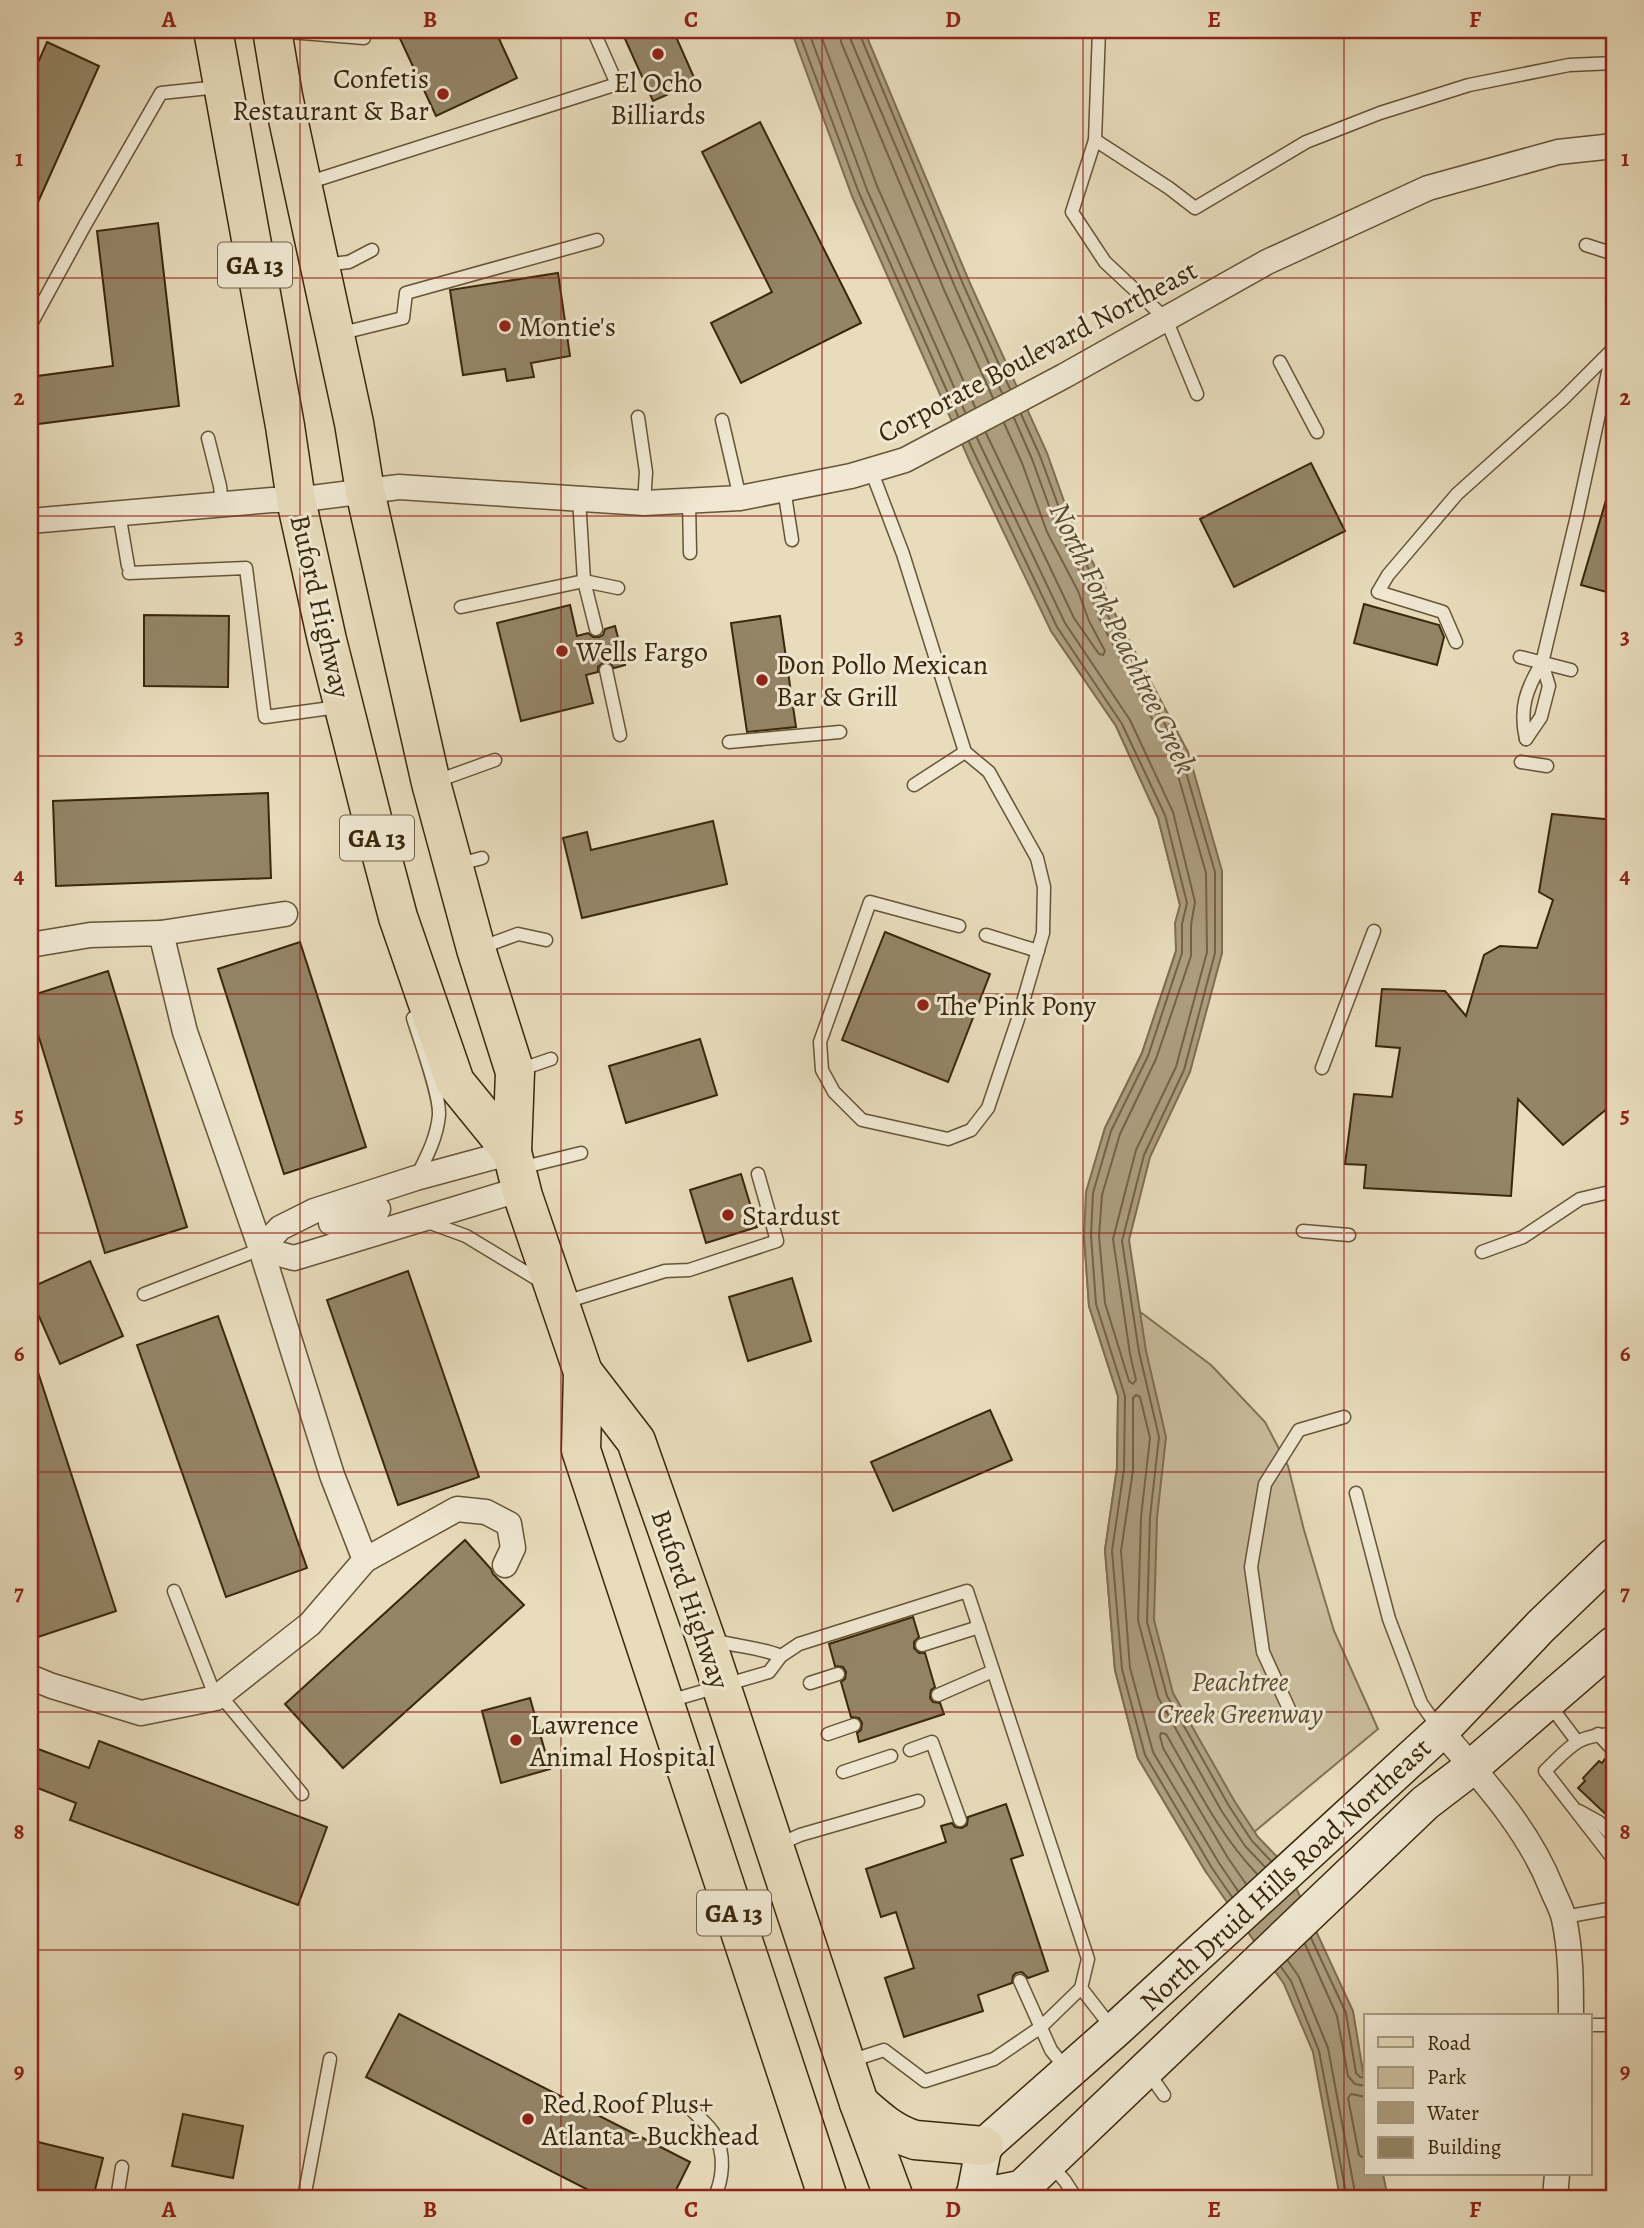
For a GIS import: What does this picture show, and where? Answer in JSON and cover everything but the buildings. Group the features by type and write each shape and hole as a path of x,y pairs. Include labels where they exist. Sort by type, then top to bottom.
{"main road":[{"name":"Buford Highway","path":"213,30 296,500 327,640 405,960 455,1082 517,1170"},
{"name":"Buford Highway","path":"272,30 283,96 354,423 365,491 431,783 468,862 476,949 515,1072 517,1170 583,1372 636,1441 705,1637 859,2104 894,2198"},
{"name":"Buford Highway","path":"583,1372 580,1450 828,2198"},
{"name":"North Druid Hills Road Northeast","path":"1614,1556 1541,1626 1441,1731 1069,2072 984,2146 973,2197 1022,2188 1106,2115 1155,2082 1196,2020 1425,1803 1614,1645"},
{"path":"859,2104 884,2126 905,2137 984,2146"}],"street":[{"name":"Corporate Boulevard Northeast","path":"30,520 296,500 399,487 644,503 740,498 850,477 905,460 1064,376 1267,262 1428,188 1558,152 1614,146"},
{"path":"30,944 90,936 161,933 285,914"},
{"path":"161,933 185,1032 261,1249 332,1475 365,1560"},
{"path":"261,1249 280,1228 314,1211 342,1222 379,1210 422,1219 517,1170"},
{"path":"261,1249 294,1258 342,1222 379,1210 416,1178 517,1170"},
{"path":"30,1677 141,1713 218,1697 310,1624 365,1560 457,1509 486,1511 509,1524 513,1548 505,1565"},
{"path":"1441,1731 1518,1824 1546,1874 1564,1917 1570,1966 1571,2014"},
{"path":"1555,2198 1557,2176"}],"lane":[{"path":"272,30 364,38"},
{"path":"303,185 617,84 593,30"},
{"path":"1099,30 1095,140 1072,212 1105,262 1166,319 1197,394"},
{"path":"1095,140 1195,208 1306,142 1380,113 1469,85 1569,65 1614,63"},
{"path":"30,326 161,93 222,86"},
{"path":"336,335 403,318 406,293 597,240"},
{"path":"1586,244 1614,254"},
{"path":"320,265 349,262 372,250"},
{"path":"1456,642 1443,612 1378,592 1388,575 1457,494 1563,399 1613,344"},
{"path":"1542,663 1549,686 1541,717 1526,739 1521,718 1531,681 1542,663 1577,516 1613,344"},
{"path":"1280,362 1317,432"},
{"path":"638,416 646,472 644,503"},
{"path":"722,420 740,498"},
{"path":"208,438 222,504"},
{"path":"871,470 903,554 965,752 989,772 1037,858 1044,887 1043,933 1038,951 988,1108 971,1130 948,1139 862,1120 834,1093 822,1070 820,1042 870,902 959,926"},
{"path":"784,489 792,540"},
{"path":"579,498 584,581 596,629"},
{"path":"689,500 690,553"},
{"path":"119,513 128,570 246,568 265,718 344,706"},
{"path":"461,607 584,581 618,588"},
{"path":"1520,657 1571,670"},
{"path":"606,670 620,736"},
{"path":"729,742 840,732"},
{"path":"914,785 965,752"},
{"path":"431,783 495,760"},
{"path":"1521,762 1547,766"},
{"path":"1322,1068 1374,931"},
{"path":"476,949 518,934 546,940"},
{"path":"986,935 1038,951"},
{"path":"410,1008 439,1114 432,1145 416,1178"},
{"path":"515,1072 551,1059"},
{"path":"517,1170 580,1153"},
{"path":"422,1219 466,1236 558,1296 665,1270 689,1270 777,1241 758,1174"},
{"path":"1482,1252 1523,1237 1580,1199 1614,1191"},
{"path":"1303,1231 1349,1235"},
{"path":"144,1294 261,1249"},
{"path":"1290,1711 1263,1651 1251,1567 1265,1484 1299,1430 1344,1417"},
{"path":"1356,1493 1389,1619 1421,1703 1441,1731"},
{"path":"174,1591 218,1697 302,1794"},
{"path":"664,1703 769,1672 781,1656 799,1644 967,1591 1088,1959 1081,1988 1041,2027 994,2059 925,2081 884,2050 846,2063"},
{"path":"922,1645 979,1627"},
{"path":"705,1637 732,1646 763,1648 781,1656"},
{"path":"938,1695 993,1671"},
{"path":"810,1683 838,1674"},
{"path":"1546,1701 1576,1740"},
{"path":"828,1734 854,1724"},
{"path":"1598,1734 1614,1751"},
{"path":"1614,1734 1598,1734 1576,1740 1545,1771 1614,1860"},
{"path":"910,1750 933,1742 960,1820"},
{"path":"843,1772 891,1756"},
{"path":"775,1847 800,1835 918,1801"},
{"path":"1575,1810 1599,1822 1614,1839"},
{"path":"1564,1917 1614,1908"},
{"path":"1020,1981 1051,2050 1069,2072"},
{"path":"1081,1988 1114,2031"},
{"path":"1592,2025 1606,2025"},
{"path":"304,2198 330,2059"},
{"path":"691,2109 714,2134 722,2156 721,2185 714,2198"},
{"path":"1049,2163 1076,2198"},
{"path":"117,2198 122,2168"}],"green space":[{"name":"Peachtree Creek Greenway","path":"840,30 1198,910 1114,1297 1139,1311 1211,1365 1265,1422 1288,1466 1334,1631 1378,1729 1206,1872 1138,1758 1115,1670 1105,1550 1117,1468 1118,1396 1089,1306 1084,1236 1089,1184 1105,1128 1142,1053 1176,951 1180,905 1158,818 1116,726 1051,631"}],"water":[{"name":"North Fork Peachtree Creek","path":"791,30 864,30 969,281 1047,453 1071,521 1102,580 1113,610 1188,752 1222,871 1222,953 1190,1072 1150,1157 1129,1240 1146,1351 1166,1437 1157,1518 1154,1620 1173,1693 1235,1802 1258,1837 1286,1866 1353,2011 1364,2078 1364,2176 1383,2176 1388,2198 1340,2198 1313,2052 1284,1984 1206,1872 1138,1758 1115,1670 1105,1550 1117,1468 1118,1396 1089,1306 1084,1236 1086,1192 1105,1128 1142,1053 1176,951 1175,923 1180,905 1158,818 1116,726 1051,631 970,462 852,196"}],"place":[{"name":"El Ocho Billiards","path":"658,54"},
{"name":"Confetis Restaurant & Bar","path":"443,94"},
{"name":"Montie's","path":"505,326"},
{"name":"Wells Fargo","path":"562,651"},
{"name":"Don Pollo Mexican Bar & Grill","path":"762,680"},
{"name":"The Pink Pony","path":"923,1005"},
{"name":"Stardust","path":"728,1215"},
{"name":"Lawrence Animal Hospital","path":"516,1740"},
{"name":"Red Roof Plus+ Atlanta - Buckhead","path":"528,2119"}]}
